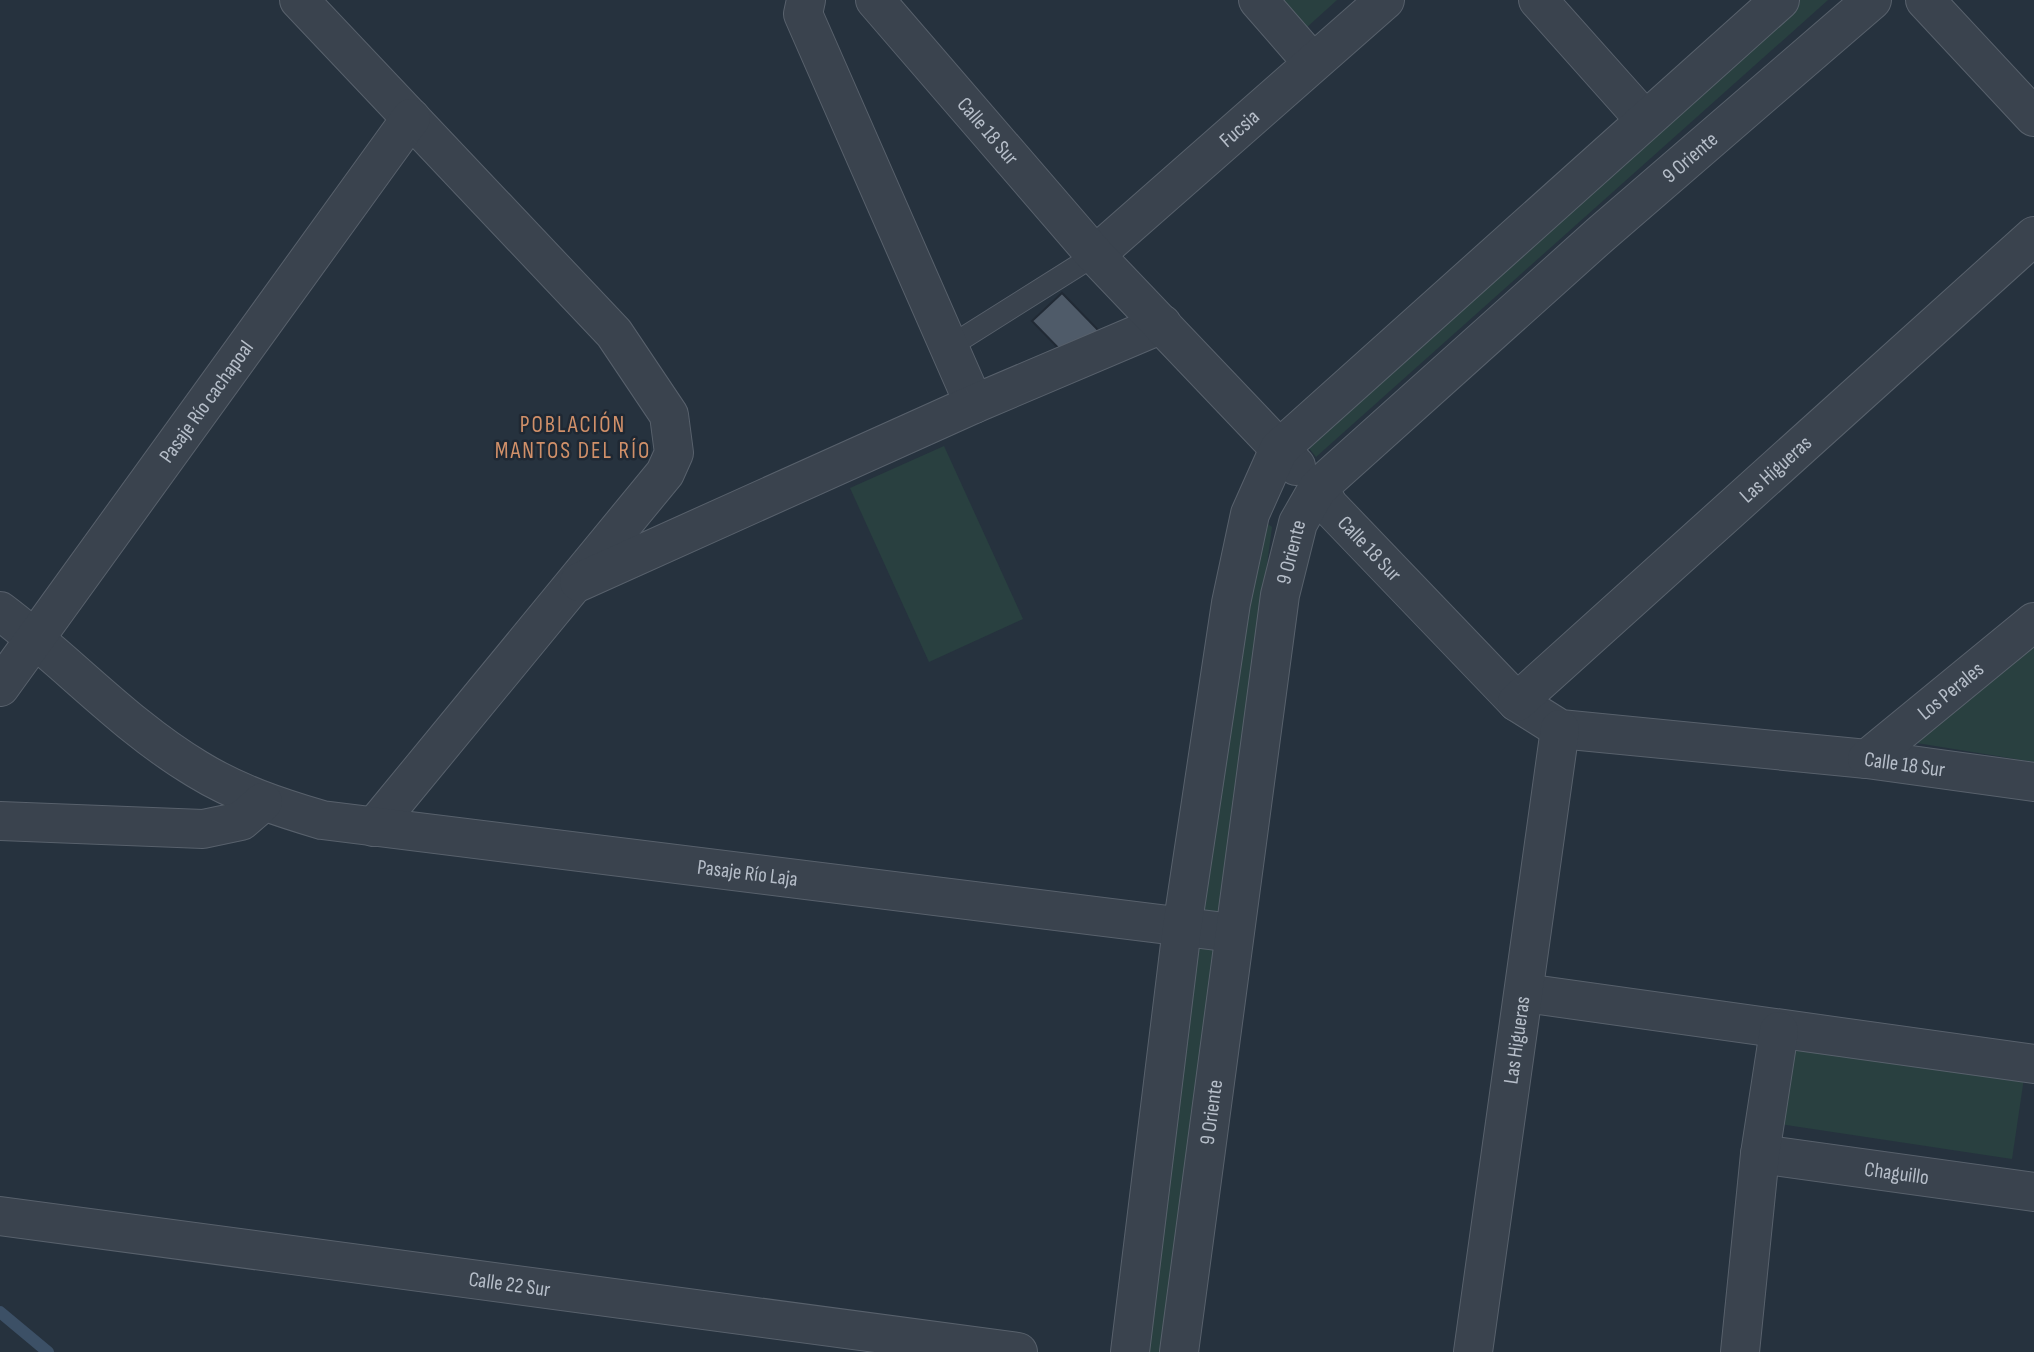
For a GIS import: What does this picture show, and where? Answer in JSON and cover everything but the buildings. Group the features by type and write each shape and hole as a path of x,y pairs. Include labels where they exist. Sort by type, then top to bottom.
{"street":[{"path":"299,0 614,333 669,415 674,453 665,473 374,827"},
{"path":"806,0 803,15 974,404"},
{"name":"Calle 18 Sur","path":"875,0 1095,255 1318,488 1329,506 1517,702 1560,729 1867,759 2034,782"},
{"path":"1258,0 1312,61"},
{"name":"Fucsia","path":"1095,255 1312,61 1385,0"},
{"path":"1538,0 1645,120"},
{"path":"1130,1352 1182,928 1240,551 1250,514 1279,449 1780,0"},
{"name":"9 Oriente","path":"1179,1352 1280,595 1298,523 1318,488 1601,234 1872,0"},
{"path":"1925,0 2034,117"},
{"name":"Pasaje Río cachapoal","path":"0,687 34,636 411,118"},
{"path":"1564,195 1601,234"},
{"name":"Las Higueras","path":"1517,702 2034,236"},
{"path":"571,586 974,404 1092,346 1162,324"},
{"name":"Pasaje Río Laja","path":"0,611 34,636 132,722 197,769 263,802 321,820 1233,933"},
{"name":"Los Perales","path":"1867,759 2034,622"},
{"name":"Las Higueras","path":"1474,1352 1560,729"},
{"path":"0,821 203,829 241,821 263,802"},
{"path":"1525,993 1779,1031 2034,1064"},
{"path":"1740,1352 1760,1154 1779,1031"},
{"name":"Chaguillo","path":"1760,1154 2034,1192"},
{"name":"Calle 22 Sur","path":"0,1216 1018,1352"}],"lane":[{"path":"948,347 1046,297 1095,255"}],"green space":[{"path":"1281,0 1337,0 1306,28"},
{"path":"1770,0 1828,0 1316,457 1292,427"},
{"path":"944,446 1023,619 929,662 850,488"},
{"path":"1239,502 1272,527 1161,1352 1122,1352"},
{"path":"2025,638 2034,647 2034,762 1892,739"},
{"path":"1780,1040 2024,1078 2012,1159 1767,1122"}],"waterway":[{"path":"0,1312 48,1352"}],"district":[{"name":"POBLACIÓN MANTOS DEL RÍO","path":"573,437"}]}
